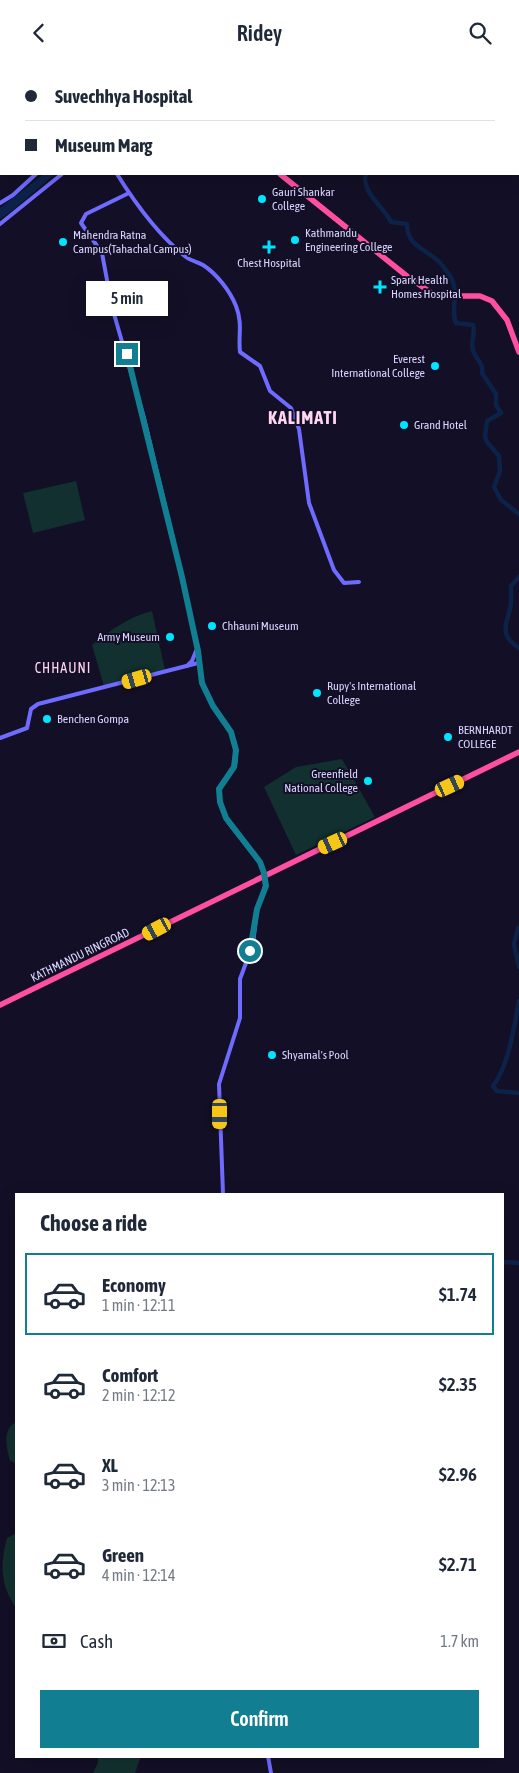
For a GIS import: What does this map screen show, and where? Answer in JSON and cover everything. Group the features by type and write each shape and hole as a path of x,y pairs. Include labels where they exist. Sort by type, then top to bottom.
{"highway":[{"path":"281,175 436,296 480,296 496,304 507,321 519,352"},
{"name":"KATHMANDU RINGROAD","path":"0,1005 519,752"}],"main road":[{"path":"0,203 35,175"},
{"path":"0,224 61,175"},
{"path":"118,175 129,193 162,233 187,258 215,273 234,301 240,322 240,352 260,367 265,384 270,391 291,408 299,429 309,503 334,570 344,583 359,582"},
{"path":"129,193 86,214 81,223 102,253 112,307 154,457 196,641 203,687 213,706 231,732 236,750 234,767 219,789 220,802 228,822 260,862 266,886 257,909 253,944 240,979 240,1017 219,1084 224,1193"},
{"path":"185,667 196,654 196,641"},
{"path":"0,738 28,728 31,709 38,704 198,663"},
{"path":"268,1758 270,1773"}],"green space":[{"path":"76,481 85,520 33,533 23,493"},
{"path":"152,611 165,670 104,686 92,645 127,620"},
{"path":"342,759 375,817 296,855 264,787 296,767"},
{"path":"15,1424 15,1463 10,1461 6,1441 10,1427"},
{"path":"15,1534 15,1606 4,1583 3,1557 7,1538"},
{"path":"98,1758 140,1758 135,1773 93,1773 98,1763"}],"water":[{"path":"43,175 54,175 0,219 0,208"}],"waterway":[{"path":"366,175 366,187 369,193 391,222 407,224 413,242 438,261 450,276 455,289 454,318 456,323 473,325 473,350 482,366 482,373 496,394 496,405 501,413 487,421 485,436 487,442 499,456 500,471 494,487 501,500 519,514"},
{"path":"519,577 511,586 511,602 506,627 508,637 519,648"},
{"path":"514,944 518,928"},
{"path":"514,945 519,967"},
{"path":"519,1001 507,1057 493,1086 497,1091 519,1093"},
{"path":"504,1262 519,1263"}],"place":[{"name":"Gauri Shankar College","path":"262,199"},
{"name":"Kathmandu Engineering College","path":"295,240"},
{"name":"Mahendra Ratna Campus(Tahachal Campus)","path":"63,242"},
{"name":"Chest Hospital","path":"269,247"},
{"name":"Spark Health Homes Hospital","path":"380,287"},
{"name":"Everest International College","path":"435,366"},
{"name":"Grand Hotel","path":"404,425"},
{"name":"Chhauni Museum","path":"212,626"},
{"name":"Army Museum","path":"170,637"},
{"name":"Rupy's International College","path":"317,693"},
{"name":"Benchen Gompa","path":"47,719"},
{"name":"BERNHARDT COLLEGE","path":"448,737"},
{"name":"Greenfield National College","path":"368,781"},
{"name":"Shyamal's Pool","path":"272,1055"}],"district":[{"name":"KALIMATI","path":"303,418"},
{"name":"CHHAUNI","path":"63,668"}],"route":[{"path":"127,354 151,444 182,577 198,651 198,663 203,687 213,706 231,732 235,743 236,757 234,767 219,789 220,802 226,818 263,867 266,886 257,909 253,944 250,951"}]}
